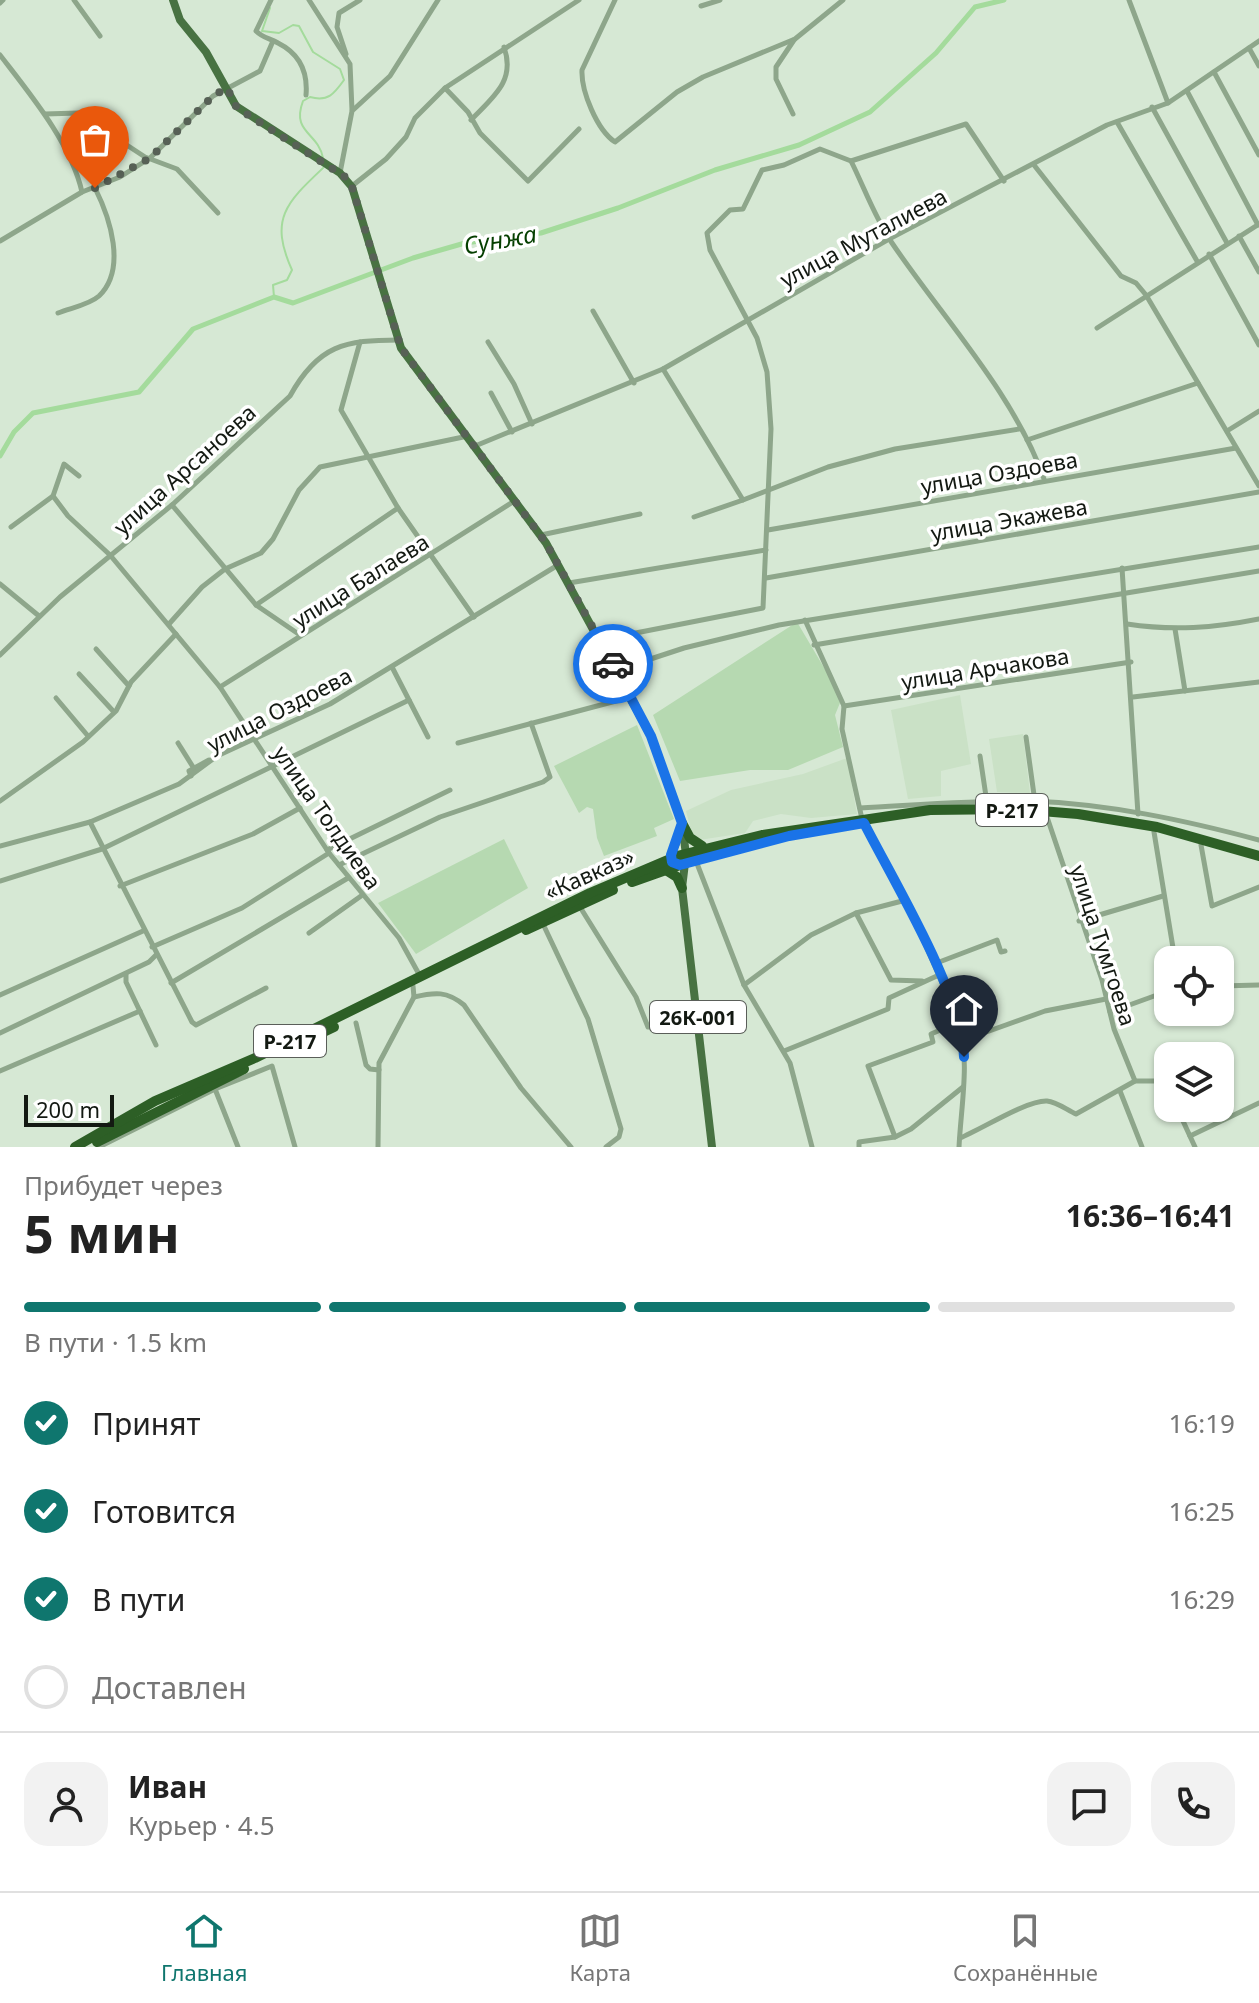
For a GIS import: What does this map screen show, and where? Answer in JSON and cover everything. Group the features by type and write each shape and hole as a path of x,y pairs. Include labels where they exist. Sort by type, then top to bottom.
{"highway":[{"name":"«Кавказ»","path":"75,1147 166,1095 255,1058 420,976 677,856 862,817 930,810 1016,809 1137,818 1259,858"},
{"name":"«Кавказ»","path":"862,817 980,814 1047,817 1154,832 1259,858"},
{"path":"682,823 690,838 702,846"},
{"path":"504,936 559,902 680,859 702,846 789,832"},
{"name":"«Кавказ»","path":"680,859 789,832"},
{"path":"680,859 677,877 682,888"},
{"name":"Р-217","path":"504,936 543,924 680,859"},
{"name":"«Кавказ»","path":"95,1146 413,991 504,936"}],"main road":[{"path":"173,0 180,20 206,52 236,106 340,173 352,187 401,348 540,535 632,697 682,823 680,859"},
{"path":"680,859 682,823"},
{"name":"26К-001","path":"682,888 712,1147"}],"street":[{"path":"74,0 100,36"},
{"path":"271,0 256,31 303,66 307,75 306,95"},
{"path":"309,0 350,64"},
{"path":"340,173 352,111 350,64 337,27 339,13 360,0"},
{"path":"352,111 390,76 438,0"},
{"path":"352,187 386,159 406,137 415,118 445,88 579,0"},
{"path":"615,0 582,70 582,82 603,128 615,142 677,92 703,77 795,39 843,0"},
{"path":"701,6 720,0"},
{"path":"1129,0 1168,103"},
{"path":"793,114 776,79 776,67 795,39"},
{"path":"0,241 82,192 150,158 213,96 260,71 273,41"},
{"name":"улица Муталиева","path":"475,446 663,369 748,317 889,239 1117,122 1168,103 1259,41"},
{"path":"471,120 504,82 511,64 504,47"},
{"path":"1249,48 1259,66"},
{"path":"0,55 45,114 78,174 82,192"},
{"path":"1214,72 1259,155"},
{"path":"445,88 528,181 579,129"},
{"path":"1097,328 1258,224 1187,91"},
{"path":"1152,107 1227,243"},
{"path":"45,114 78,113 150,158 177,169 218,213"},
{"path":"1117,122 1197,261"},
{"path":"600,640 754,612 764,605 771,429 767,372 748,317 710,250 707,233 730,210 743,209 762,170 784,165 820,149 851,161 966,124 1004,181"},
{"path":"851,161 889,239 1007,406 1027,440 1044,479"},
{"path":"1034,165 1121,276 1136,283 1146,295 1259,489"},
{"path":"58,313 98,296 115,266 113,247 95,188"},
{"path":"1239,236 1259,272"},
{"path":"1209,254 1259,345"},
{"path":"593,311 634,383"},
{"name":"улица Арсаноева","path":"0,655 39,616 172,505 290,396 300,377 321,356 347,341 401,340"},
{"path":"360,342 341,410 398,508 474,617"},
{"path":"488,342 514,384 532,424"},
{"path":"663,369 743,500"},
{"path":"1027,440 1198,383"},
{"path":"491,393 512,432"},
{"path":"1227,431 1259,411"},
{"path":"694,517 828,467 895,449 1019,429"},
{"path":"169,624 202,587 225,569 243,564 267,546 299,490 320,467 468,436"},
{"name":"улица Оздоева","path":"768,530 1044,479 1236,448"},
{"path":"11,527 53,496 64,464 79,476"},
{"name":"улица Экажева","path":"766,578 1259,489"},
{"name":"улица Толдиева","path":"53,496 68,516 110,555 220,687 328,852 361,896 399,938 420,976"},
{"name":"улица Балаева","path":"220,687 516,500"},
{"path":"172,505 256,605 300,635"},
{"path":"256,605 398,508"},
{"path":"540,535 640,514"},
{"path":"617,670 737,633 1259,547"},
{"path":"568,584 766,550"},
{"name":"улица Оздоева","path":"0,846 90,822 191,776 217,756 330,704 558,565"},
{"path":"1122,568 1131,662 1137,818"},
{"path":"814,645 1124,591 1259,571"},
{"path":"0,584 39,616"},
{"path":"1127,624 1175,629 1259,619"},
{"path":"805,620 844,706 842,729 862,817 906,900 959,1022 964,1040 959,1147"},
{"path":"1175,629 1185,691"},
{"path":"0,801 88,736 114,712 129,686 176,634"},
{"path":"96,649 129,686"},
{"name":"улица Арчакова","path":"844,706 1131,662"},
{"path":"392,667 428,737"},
{"path":"79,674 114,712"},
{"path":"1133,697 1259,682"},
{"path":"458,743 632,697"},
{"path":"56,698 88,736"},
{"path":"0,881 102,849 409,700"},
{"path":"339,865 440,817 550,777 531,723"},
{"path":"1026,737 1035,802"},
{"path":"178,743 193,767 191,776"},
{"path":"193,767 217,756"},
{"path":"980,756 987,803"},
{"path":"152,947 242,908 328,852 450,790"},
{"path":"862,817 938,802 1035,802 1259,840"},
{"path":"120,886 253,834 300,808"},
{"name":"улица Тумгоева","path":"1047,817 1079,921 1135,1081"},
{"path":"90,822 143,931 196,1025 266,988"},
{"path":"1154,832 1172,946"},
{"path":"1201,845 1212,906 1259,887"},
{"path":"680,859 744,985 784,1051 812,1147"},
{"path":"171,983 348,878"},
{"path":"309,933 361,896"},
{"path":"1079,921 1163,896"},
{"path":"744,985 811,935 856,913 906,900"},
{"path":"580,906 636,997 648,1027 698,1012"},
{"path":"856,913 891,980 923,981"},
{"path":"543,924 588,1019 621,1129 619,1137 606,1147"},
{"path":"0,995 143,931"},
{"path":"934,964 997,940 1001,952 1005,951"},
{"path":"0,1033 126,974 157,955"},
{"path":"126,974 156,1045"},
{"path":"784,1051 888,1009 889,998 939,975"},
{"path":"1234,986 1259,985"},
{"path":"378,1147 379,1070 413,991 451,994 464,1005 521,1088 571,1147"},
{"path":"1110,1012 1154,996"},
{"path":"964,1040 1045,1011 1106,999"},
{"path":"0,1071 140,1011"},
{"path":"895,1137 868,1066 933,1042 931,1034 959,1022"},
{"path":"356,1023 366,1065 379,1070"},
{"path":"95,1146 215,1089 272,1066 295,1147"},
{"path":"960,1138 999,1122 1013,1110 1039,1102 1048,1101 1076,1114 1135,1081 1154,1079"},
{"path":"859,1147 859,1142 895,1137 911,1129 963,1086"},
{"path":"215,1089 238,1147"},
{"path":"1120,1091 1142,1147"},
{"path":"1190,1136 1259,1103"},
{"path":"1184,1122 1195,1147"}],"shaded area":[{"path":"797,622 842,698 835,715 843,747 788,770 750,770 680,781 653,715"},
{"path":"960,695 971,764 941,771 941,796 908,799 891,710"},
{"path":"637,725 674,819 654,828 657,836 604,856 597,838 593,809 587,807 579,813 554,766"},
{"path":"1023,734 1030,793 997,792 989,739"},
{"path":"847,758 857,814 811,818 781,814 753,821 745,833 699,840 693,838 686,811 731,790 803,774"},
{"path":"504,839 528,888 416,954 378,903"}],"waterway":[{"name":"Сунжа","path":"0,456 14,432 33,413 139,392 193,329 274,297 293,303 413,258 465,243 541,233 618,208 715,170 799,145 870,112 936,53 975,7 1004,0"},
{"path":"270,8 262,31 279,33 293,25 299,26 313,52 340,69 344,80 330,96 310,97 303,101 300,112 300,120 323,158"},
{"path":"274,297 273,285 287,280 292,270 282,237 285,213 299,192 323,168"}],"way so far":[{"path":"95,188 150,158 213,96 227,88 236,106 245,113 344,176 352,187 401,348 546,543 613,664"}],"route":[{"path":"613,664 651,736 682,823 671,855 672,862 680,865 789,836 864,823 906,900 939,975 959,1022 964,1040 964,1057"}]}
